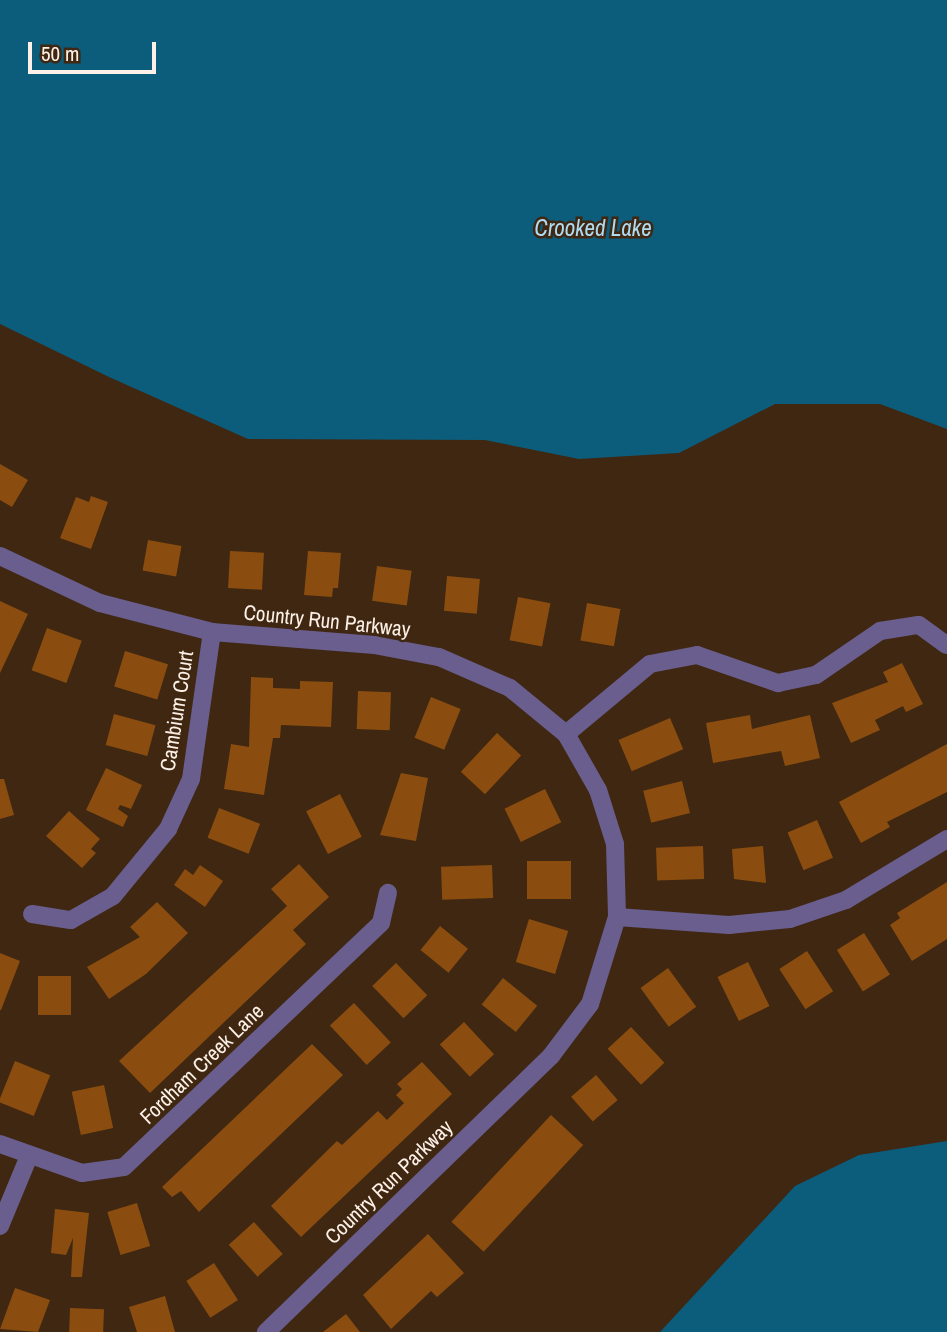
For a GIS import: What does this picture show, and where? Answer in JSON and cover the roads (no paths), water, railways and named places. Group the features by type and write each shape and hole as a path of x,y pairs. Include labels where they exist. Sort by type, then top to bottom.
{"street":[{"name":"Country Run Parkway","path":"0,556 100,603 212,632 374,645 439,657 510,688 566,733 598,790 615,844 617,917 590,1004 551,1056 266,1332"},
{"path":"566,733 650,664 698,655 778,683 816,676 880,631 919,625 947,645"},
{"name":"Cambium Court","path":"32,914 71,920 113,896 168,829 191,779 212,632"},
{"path":"617,917 729,925 790,919 846,900 947,839"},
{"name":"Fordham Creek Lane","path":"0,1144 82,1173 124,1167 381,923 388,893"},
{"path":"0,1226 29,1156"}],"water":[{"name":"Crooked Lake","path":"0,0 947,0 947,429 880,404 775,404 679,453 579,459 485,440 248,439 109,377 0,324"},
{"path":"947,1141 947,1332 660,1332 795,1186 859,1155"}]}
